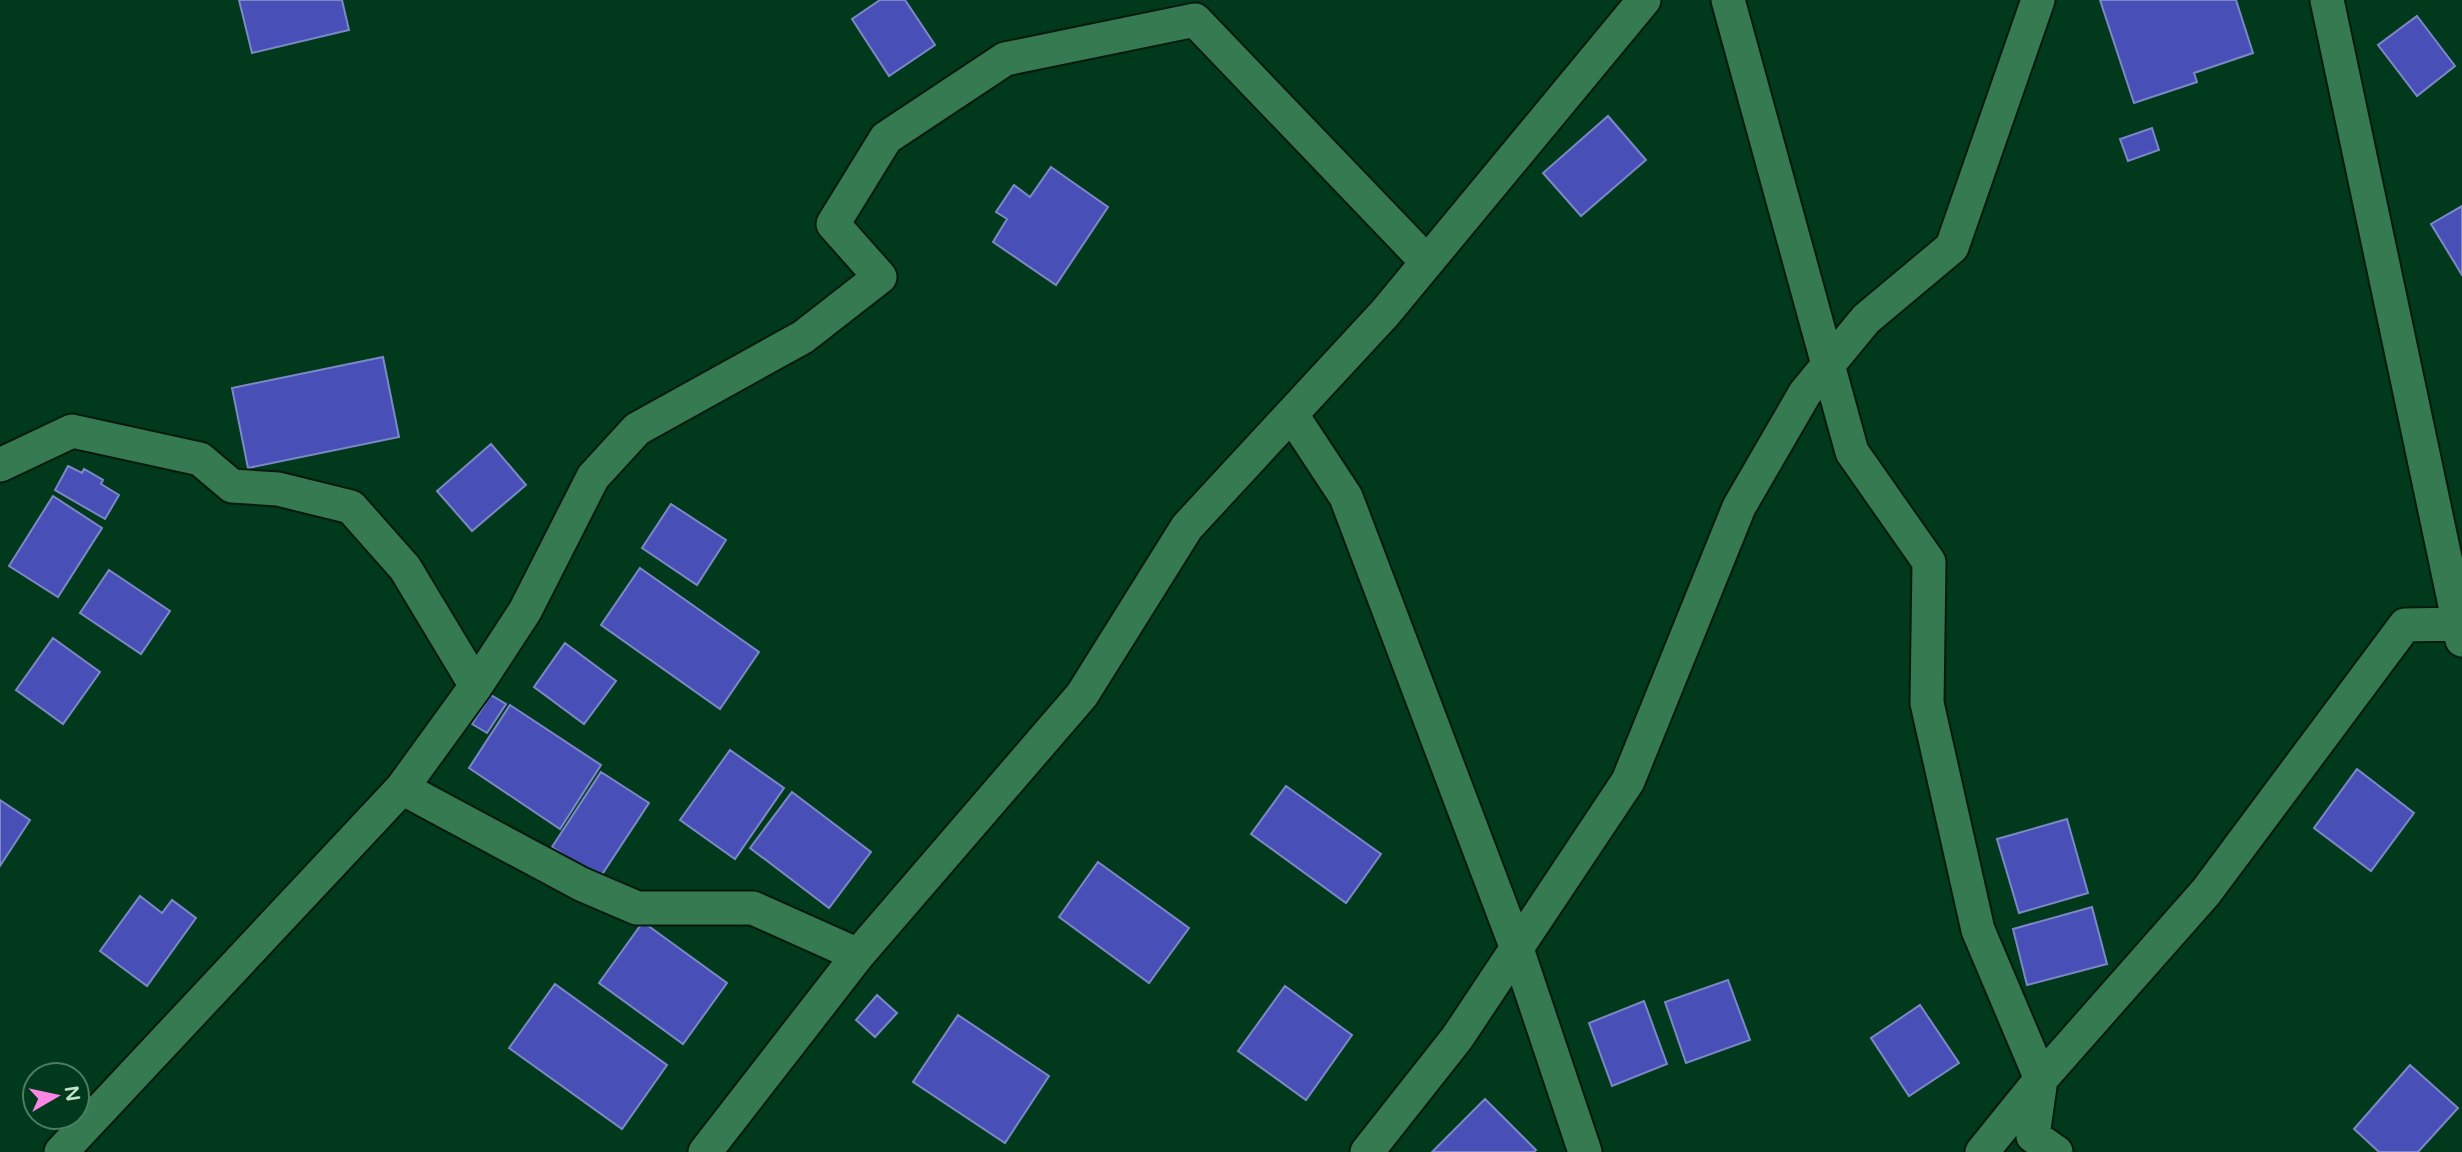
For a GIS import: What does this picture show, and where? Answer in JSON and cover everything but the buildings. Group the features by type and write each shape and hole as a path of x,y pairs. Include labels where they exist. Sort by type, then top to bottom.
{"street":[{"path":"705,1152 858,955 1082,695 1188,527 1292,415 1427,262 1644,0"},
{"path":"1728,0 1852,452 1929,562 1927,703 1978,930 2041,1079 2033,1136 2056,1152"},
{"path":"1367,1152 1457,1038 1628,781 1739,507 1805,393 1866,319 1952,247 2038,0"},
{"path":"1982,1152 2041,1079 2206,892 2405,625 2460,632 2327,0"},
{"path":"61,1152 402,788 476,686 525,611 593,477 637,429 803,337 880,277 833,224 886,138 1005,60 1195,20 1427,262"},
{"path":"1292,415 1346,498 1517,949 1585,1152"},
{"path":"0,465 72,431 200,459 232,486 278,489 351,508 405,568 476,686"},
{"path":"402,788 581,884 637,908 753,908 858,955"}]}
